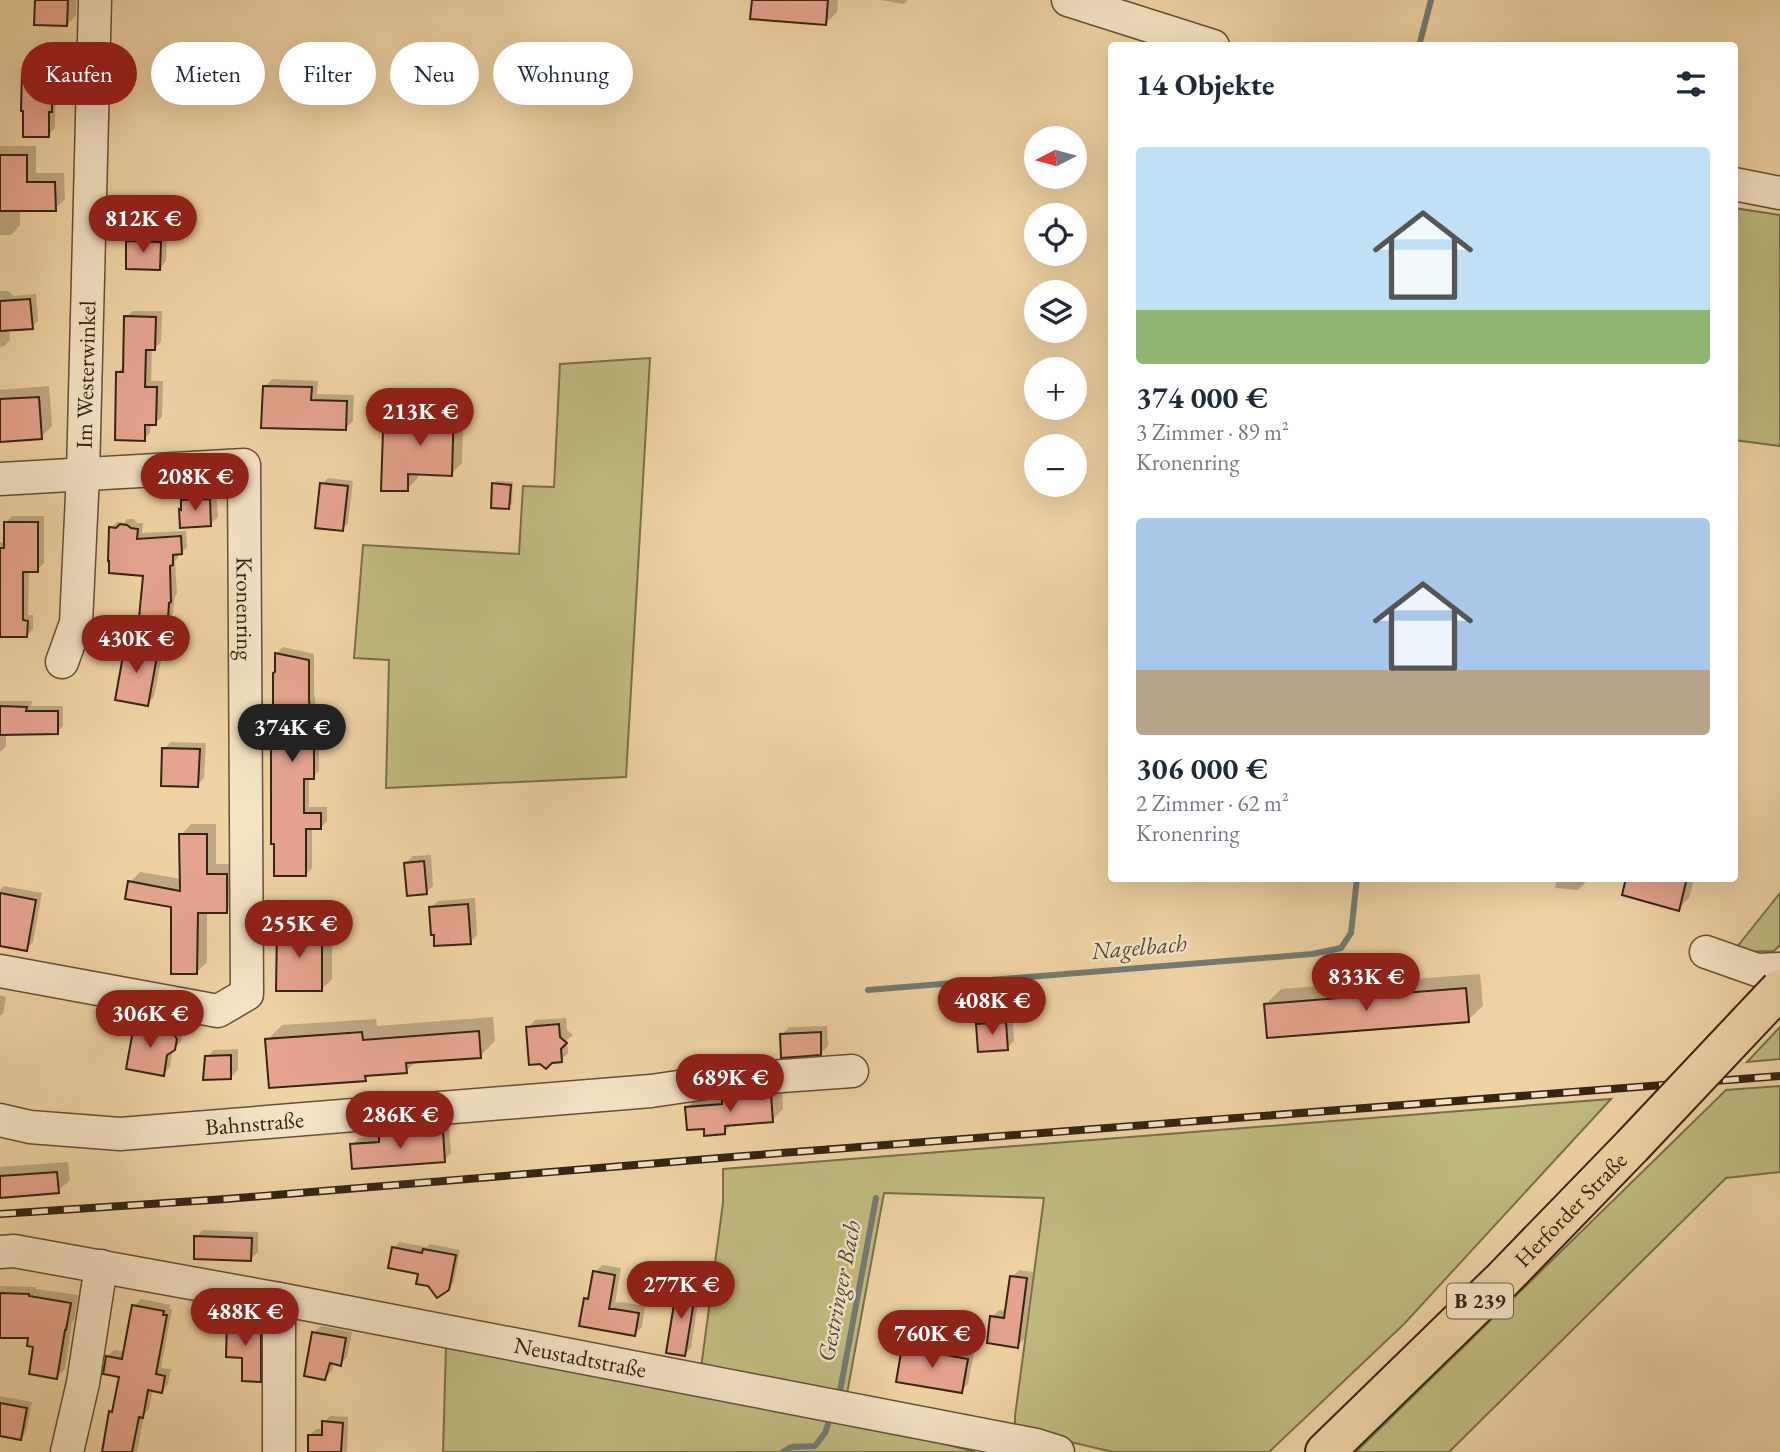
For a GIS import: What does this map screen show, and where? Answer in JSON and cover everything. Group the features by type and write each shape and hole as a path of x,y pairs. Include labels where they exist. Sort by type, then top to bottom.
{"main road":[{"name":"Herforder Straße","path":"1325,1452 1503,1279 1780,989"}],"street":[{"name":"Im Westerwinkel","path":"62,662 76,623 83,474 95,0"},
{"path":"1068,0 1200,42"},
{"path":"1738,185 1780,193"},
{"name":"Kronenring","path":"0,479 244,465 247,994 218,1011 0,971"},
{"path":"1706,952 1757,970 1780,969"},
{"name":"Bahnstraße","path":"0,1120 30,1127 120,1134 651,1091 726,1080 852,1071"},
{"name":"Neustadtstraße","path":"0,1252 14,1251 279,1299 1058,1452"},
{"path":"67,1452 82,1383 101,1266"},
{"path":"279,1299 279,1452"}],"shaded area":[{"path":"1738,209 1780,215 1780,446 1738,441"},
{"path":"650,358 626,777 386,788 389,660 354,658 363,545 519,554 523,486 554,487 560,364"},
{"path":"1780,893 1780,945 1774,951 1733,952"},
{"path":"1780,1027 1780,1059 1747,1062"},
{"path":"1780,1086 1780,1172 1726,1178 1449,1452 1356,1452 1726,1090"},
{"path":"1611,1099 1404,1324 1269,1452 1113,1452 1015,1429 1044,1198 884,1193 846,1399 701,1368 723,1203 723,1169"},
{"path":"446,1345 697,1391 975,1452 443,1452"}],"building":[{"path":"35,0 68,0 67,26 34,25"},
{"path":"752,0 828,0 826,25 750,19"},
{"path":"21,105 52,105 52,112 49,112 49,137 23,137"},
{"path":"0,155 27,155 27,182 55,182 56,211 0,211"},
{"path":"126,241 161,242 160,270 126,269"},
{"path":"30,299 33,329 0,331 0,301"},
{"path":"124,316 156,317 155,350 146,350 145,387 157,387 156,425 145,425 145,441 115,440 116,372 123,372"},
{"path":"263,386 312,387 311,400 347,401 346,430 261,428"},
{"path":"39,397 42,439 0,442 0,399"},
{"path":"421,402 454,403 452,476 408,474 408,491 381,491 383,431 420,432"},
{"path":"320,483 348,486 343,531 315,528"},
{"path":"492,483 511,485 509,509 491,508"},
{"path":"210,499 211,526 180,528 181,500"},
{"path":"4,522 38,522 38,572 23,572 23,620 28,621 27,637 0,637 0,548 4,548"},
{"path":"120,524 138,529 137,539 181,536 182,554 173,555 173,565 170,566 171,602 168,620 139,618 143,576 109,573 109,527 116,528"},
{"path":"125,645 158,651 148,706 115,700"},
{"path":"275,653 309,660 311,724 329,724 329,747 314,747 314,779 304,779 304,813 321,813 321,829 306,829 306,876 274,876 274,844 271,844 271,738"},
{"path":"0,706 27,707 26,711 58,711 58,734 0,735"},
{"path":"162,748 200,749 198,787 161,786"},
{"path":"179,834 207,834 207,874 227,874 227,913 198,913 197,974 171,974 171,907 125,899 128,881 180,891"},
{"path":"424,861 427,894 407,896 404,863"},
{"path":"1625,882 1686,882 1679,911 1622,895"},
{"path":"0,893 36,900 27,951 0,946"},
{"path":"468,904 471,944 434,946 429,907"},
{"path":"277,927 308,927 308,933 322,933 322,991 276,991"},
{"path":"1466,988 1469,1022 1267,1038 1264,1004"},
{"path":"154,1022 159,1030 172,1032 177,1039 175,1050 167,1055 164,1076 126,1069 134,1025 146,1027"},
{"path":"1006,1022 1008,1050 978,1052 976,1024"},
{"path":"559,1024 560,1037 567,1043 561,1049 562,1062 552,1063 546,1069 540,1064 529,1065 526,1027"},
{"path":"479,1031 481,1058 406,1063 407,1073 365,1076 366,1081 269,1088 265,1039 362,1032 363,1040"},
{"path":"821,1032 821,1055 781,1058 780,1034"},
{"path":"231,1055 231,1079 203,1080 205,1056"},
{"path":"771,1095 773,1122 725,1126 725,1134 704,1136 704,1129 687,1130 685,1107 722,1104 722,1099 728,1098"},
{"path":"443,1131 445,1162 352,1169 350,1144 379,1142 379,1136"},
{"path":"57,1172 59,1193 0,1198 0,1176"},
{"path":"194,1236 252,1238 251,1261 194,1259"},
{"path":"392,1247 422,1253 423,1249 456,1255 449,1290 437,1298 428,1286 416,1284 418,1274 388,1268"},
{"path":"593,1271 615,1275 609,1309 639,1313 635,1336 579,1326"},
{"path":"1010,1276 1027,1278 1018,1348 987,1343 990,1316 1004,1318"},
{"path":"677,1286 696,1289 685,1356 666,1353"},
{"path":"0,1293 29,1294 71,1303 57,1379 29,1374 33,1347 27,1346 28,1338 0,1338"},
{"path":"132,1305 164,1311 163,1315 167,1315 156,1374 165,1376 162,1393 148,1390 143,1418 139,1417 132,1452 102,1452 109,1411 112,1412 119,1377 103,1374 106,1356 122,1359"},
{"path":"227,1320 251,1321 251,1328 261,1328 261,1382 242,1381 242,1358 226,1357"},
{"path":"312,1332 346,1338 341,1366 330,1363 325,1380 304,1376"},
{"path":"902,1347 968,1359 962,1393 896,1382"},
{"path":"0,1403 27,1408 21,1440 0,1436"},
{"path":"322,1421 343,1423 341,1452 308,1452 308,1435 322,1435"}],"waterway":[{"name":"Nagelbach","path":"1420,42 1431,0"},
{"name":"Nagelbach","path":"868,990 1312,954 1341,948 1351,933 1357,882"},
{"name":"Gestringer Bach","path":"840,1391 876,1198"},
{"name":"Gestringer Bach","path":"783,1452 791,1447 815,1446 828,1424"}],"railway":[{"path":"0,1214 226,1199 1780,1076"}]}
